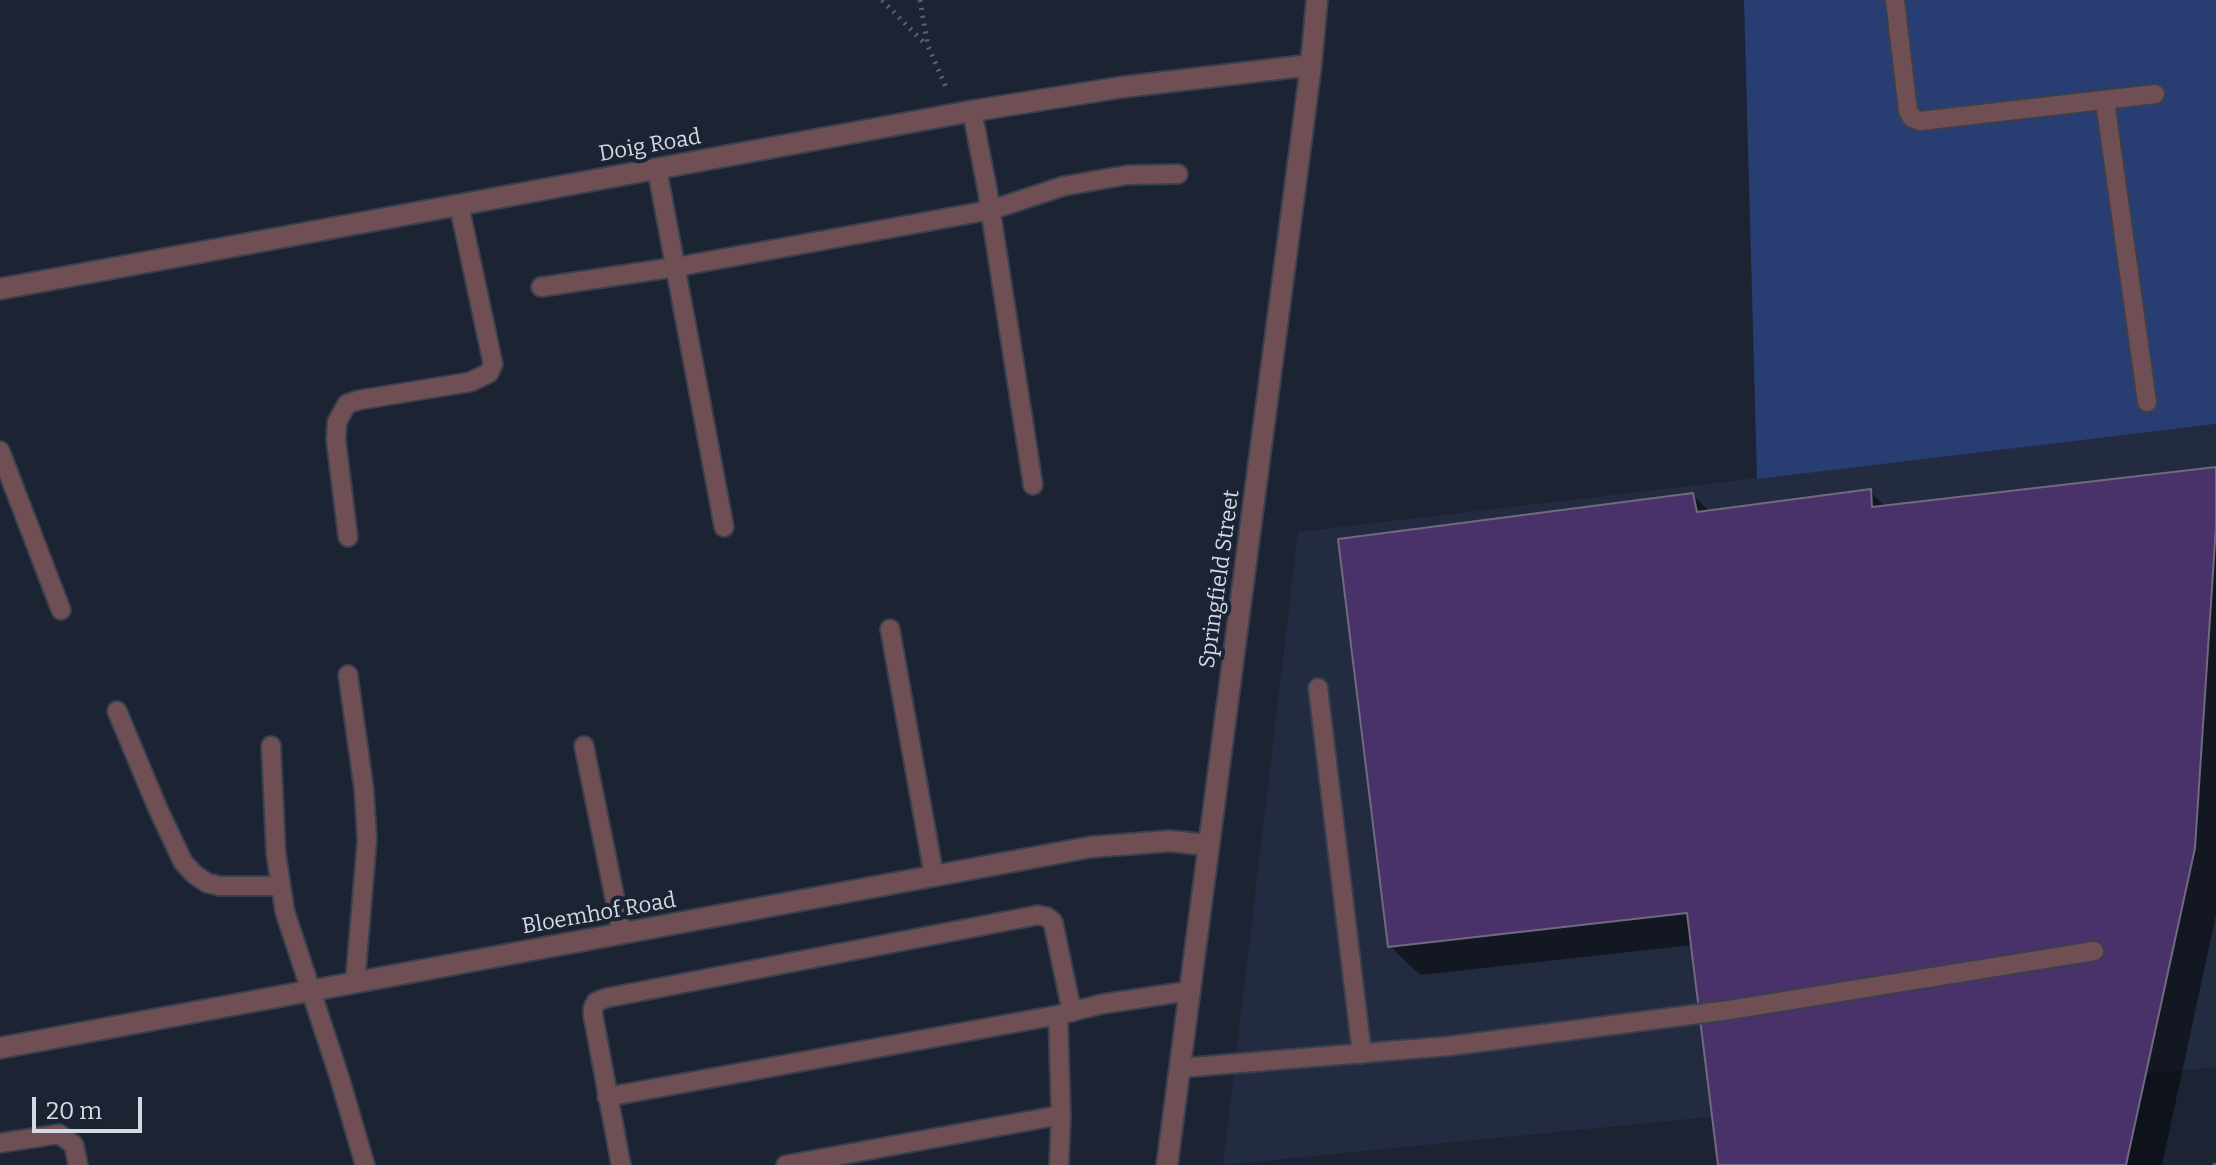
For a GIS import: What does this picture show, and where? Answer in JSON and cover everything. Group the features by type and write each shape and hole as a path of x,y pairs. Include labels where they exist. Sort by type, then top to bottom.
{"street":[{"name":"Springfield Street","path":"1167,1165 1317,0"},
{"name":"Doig Road","path":"0,289 965,112 1123,87 1311,65"},
{"name":"Bloemhof Road","path":"0,1048 1131,842 1170,841 1208,845"}],"lane":[{"path":"1895,0 1908,111 1912,118 1930,121 2155,94"},
{"path":"2105,101 2147,402"},
{"path":"965,112 991,210 1033,485"},
{"path":"657,169 724,527"},
{"path":"541,287 676,267 991,210 1064,186 1127,175 1178,174"},
{"path":"348,537 336,440 337,422 347,404 470,382 489,373 493,364 459,205"},
{"path":"0,451 61,610"},
{"path":"890,629 934,876"},
{"path":"348,675 364,790 367,840 355,983"},
{"path":"1318,688 1362,1054"},
{"path":"117,711 164,823 183,862 194,874 207,883 220,886 281,886"},
{"path":"271,746 276,854 285,912 365,1165"},
{"path":"584,746 622,934"},
{"path":"621,1165 593,1008 596,1002 624,992 1029,916 1047,917 1053,922 1065,1013 1059,1165"},
{"path":"1180,1068 1450,1046 1729,1010 2094,951"},
{"path":"607,1097 1102,1004 1189,991"},
{"path":"786,1165 1061,1115"},
{"path":"0,1143 59,1134 74,1145 78,1165"}],"path":[{"path":"882,0 928,46 965,112"},
{"path":"920,0 928,46"}],"shaded area":[{"path":"1744,0 2216,0 2216,424 1757,479"},
{"path":"2216,424 2216,1067 1223,1165 1298,532"}],"building":[{"path":"2216,467 2216,526 2195,848 2126,1165 1718,1165 1687,913 1388,947 1338,539 1693,493 1697,512 1871,489 1872,507"}]}
